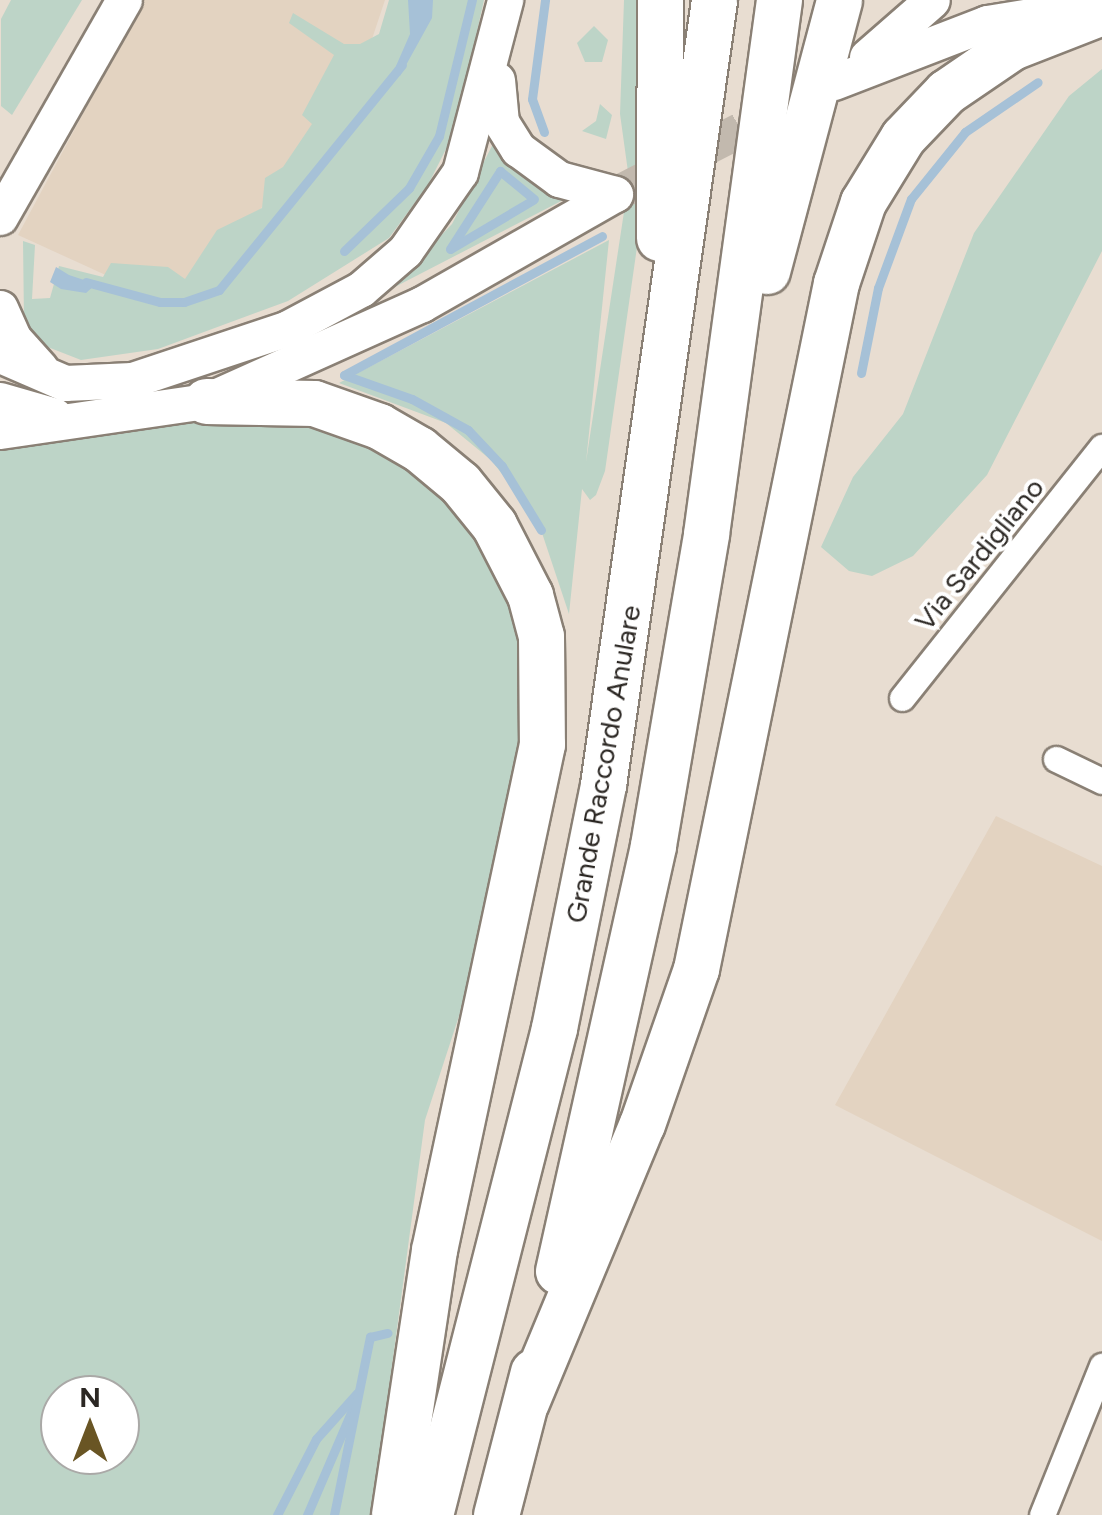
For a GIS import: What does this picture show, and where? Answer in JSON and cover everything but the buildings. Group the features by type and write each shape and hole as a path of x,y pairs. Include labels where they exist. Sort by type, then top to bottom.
{"highway":[{"path":"660,0 656,140 664,370"},
{"name":"Grande Raccordo Anulare","path":"430,1515 528,1138 588,869 664,370 714,0"},
{"path":"496,1515 526,1402 653,845 716,467 779,0"},
{"path":"716,467 839,0"},
{"path":"526,1402 642,1124 696,969 836,283 863,202 903,137 946,92 1012,47 1102,9"},
{"path":"206,401 314,403 379,426 420,449 460,483 494,525 530,594 541,636 542,744 434,1250 394,1515"}],"main road":[{"path":"0,217 124,0"},
{"path":"0,355 57,381 95,384 186,367 288,328 361,290 405,251 446,198 470,148 506,0"},
{"path":"932,0 834,82 987,23 1102,9"},
{"path":"0,431 60,417 124,417 206,401 422,304 615,194 559,179 518,149 496,106 497,43"},
{"path":"0,308 24,352 57,381"},
{"path":"0,400 60,417"}],"street":[{"name":"Via Sardigliano","path":"902,698 1102,448"},
{"path":"1056,760 1102,781"},
{"path":"1042,1515 1102,1366"}],"shaded area":[{"path":"144,0 385,0 370,45 216,276 187,290 121,282 18,235"},
{"path":"996,816 1102,866 1102,1241 835,1105"}],"green space":[{"path":"11,0 82,0 12,115 1,106 1,19"},
{"path":"389,0 484,0 455,131 428,185 389,238 288,301 158,349 81,360 40,344 24,320 23,241 35,245 32,299 50,298 59,266 103,277 111,263 168,267 185,279 217,230 262,208 265,178 283,167 312,124 302,115 334,55 289,23 293,13 344,44 360,44 379,34"},
{"path":"624,0 640,0 638,240 605,471 596,495 590,500 582,489 569,614 537,518 491,460 446,423 339,383 609,240 586,462 629,179 620,114"},
{"path":"594,26 608,40 602,62 585,62 577,43"},
{"path":"1102,69 1102,251 987,475 913,556 872,576 849,571 821,547 853,477 903,414 974,233 1069,96"},
{"path":"600,104 612,115 606,139 582,131 596,121"},
{"path":"494,142 569,197 389,290 452,224"},
{"path":"237,410 371,437 475,518 519,603 522,748 475,967 425,1120 372,1515 0,1515 0,441 122,433"}],"water":[{"path":"408,0 433,0 432,18 400,76 396,66 410,34"},
{"path":"56,267 96,284 86,293 61,289 50,282"}],"waterway":[{"path":"344,251 409,188 439,136 472,0"},
{"path":"544,132 532,99 545,0"},
{"path":"86,282 160,302 184,302 219,290 402,65"},
{"path":"861,373 878,288 911,199 965,132 1038,82"},
{"path":"533,200 450,249 500,171 534,199"},
{"path":"541,530 502,466 468,430 412,399 344,375 602,236"},
{"path":"334,1515 370,1337 388,1333"},
{"path":"277,1515 316,1439 357,1393"},
{"path":"307,1515 352,1410"}],"tunnel":[{"path":"615,194 779,110"}]}
